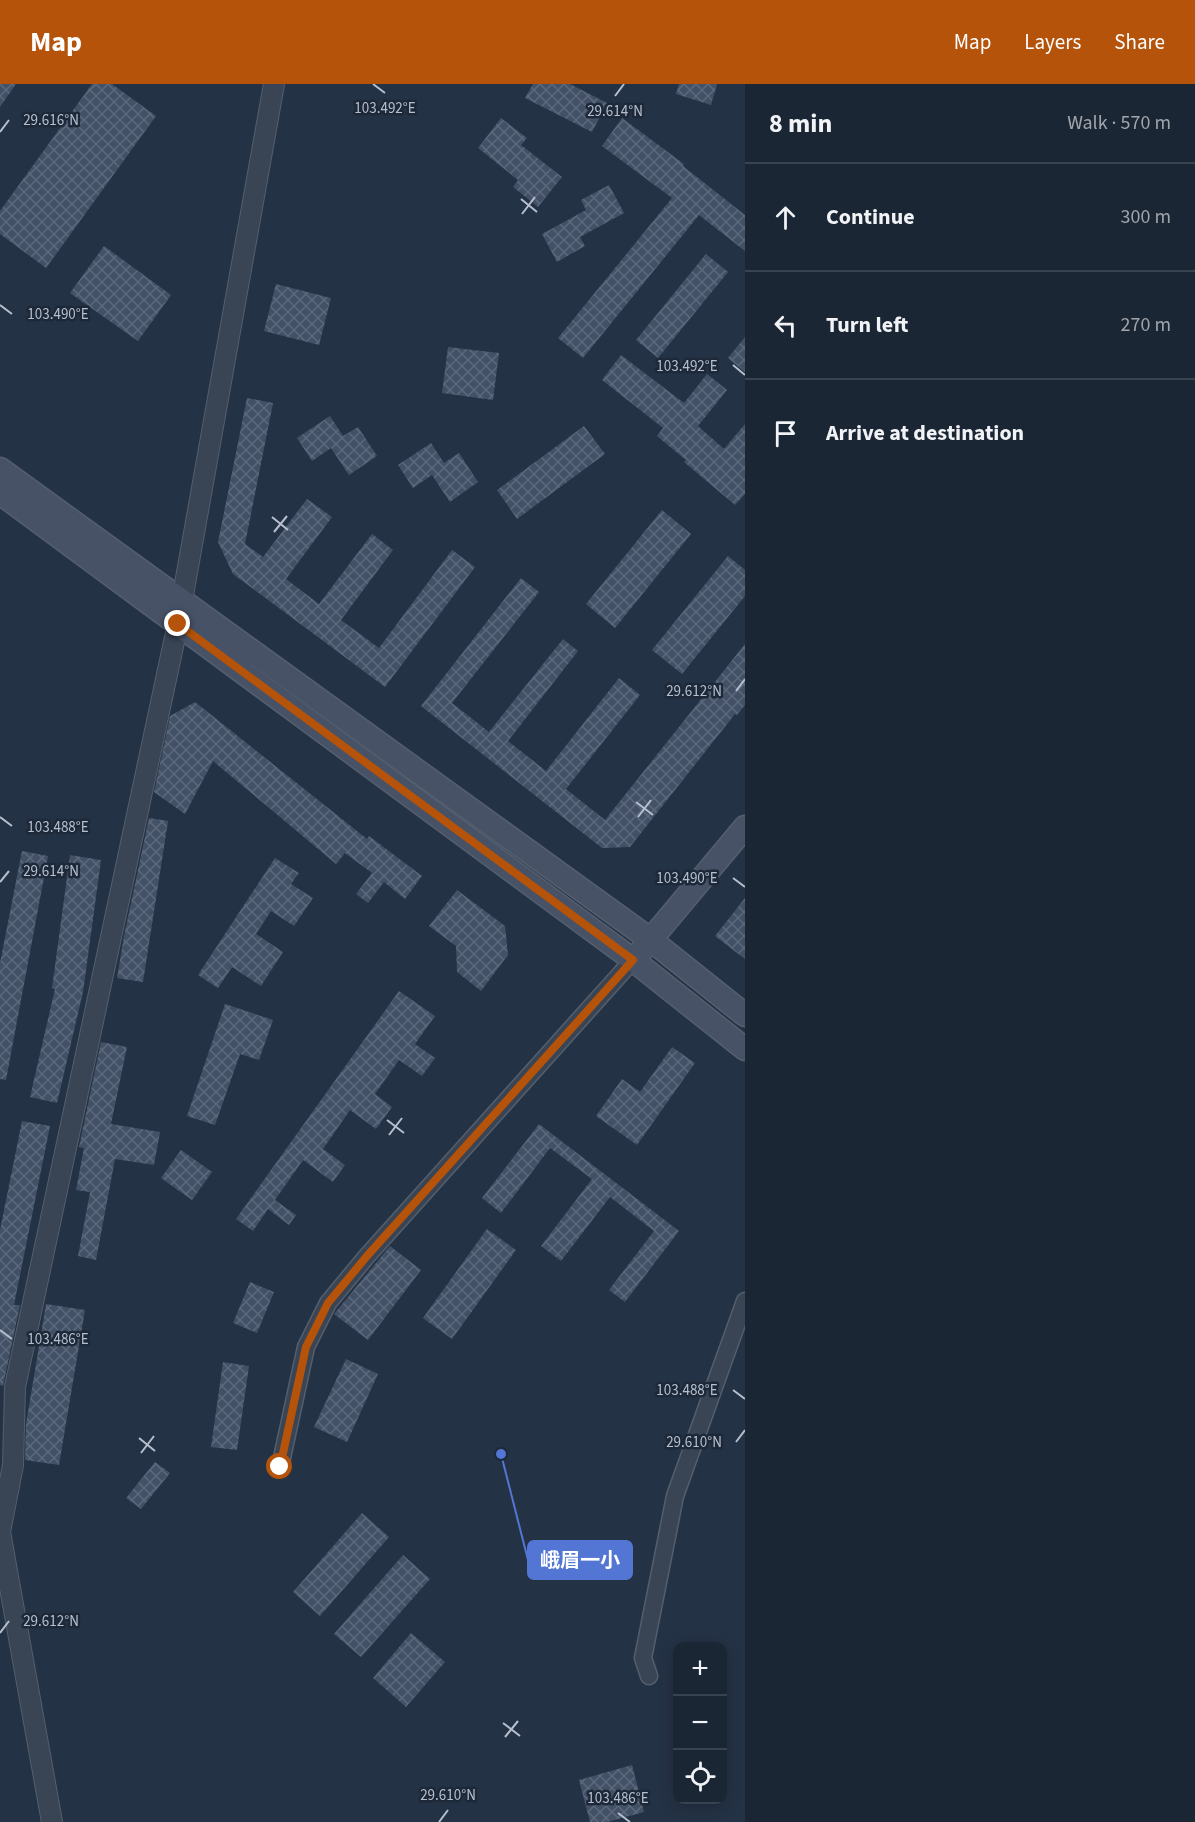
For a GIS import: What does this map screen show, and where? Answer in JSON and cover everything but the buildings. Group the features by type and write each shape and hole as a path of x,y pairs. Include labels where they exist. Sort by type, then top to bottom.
{"main road":[{"path":"0,469 651,940 745,1015"},
{"path":"0,493 633,960 745,1049"},
{"path":"633,960 745,827"}],"street":[{"path":"52,1822 0,1532 13,1465 15,1388 178,624 274,84"},
{"path":"280,1467 306,1347 328,1303 375,1247 633,960"},
{"path":"649,1676 643,1659 675,1496 745,1301"}],"place":[{"name":"峨眉一小","path":"501,1454"}],"route":[{"path":"178,624 633,960 367,1256 328,1303 306,1347 280,1467"}]}
